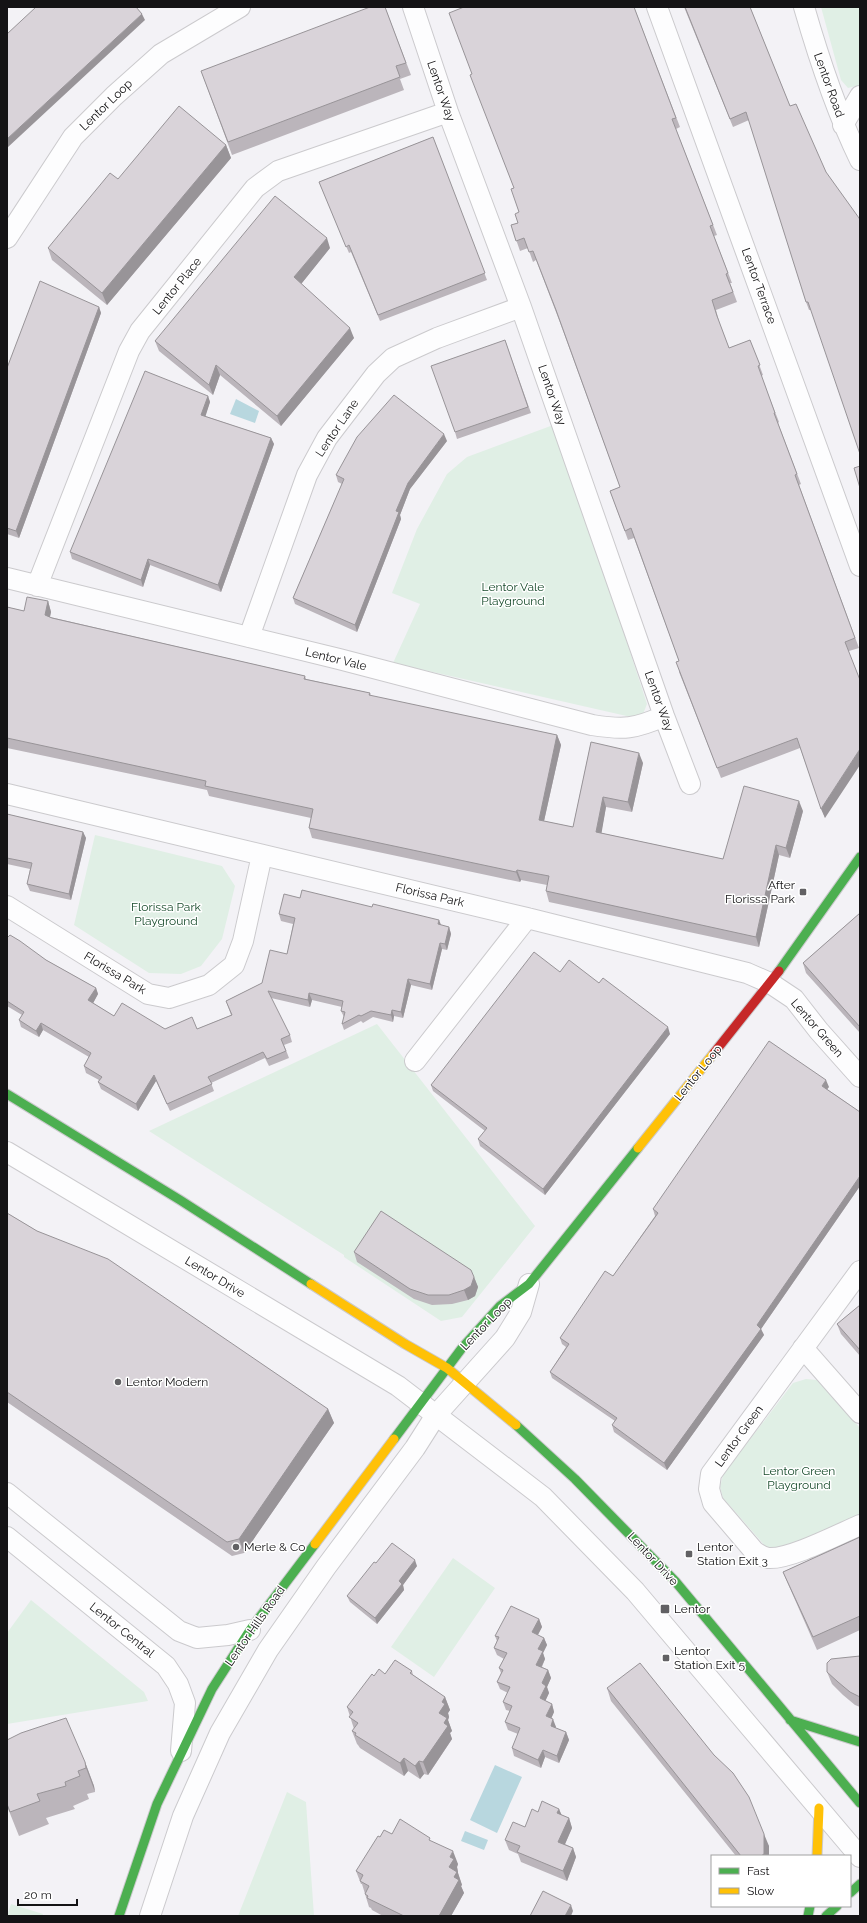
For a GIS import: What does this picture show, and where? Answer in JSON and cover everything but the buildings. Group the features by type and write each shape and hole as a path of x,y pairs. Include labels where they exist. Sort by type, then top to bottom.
{"street":[{"name":"Lentor Loop","path":"7,238 73,137 114,96 161,54 240,7"},
{"name":"Lentor Way","path":"413,7 448,112 521,307 664,716 690,784"},
{"name":"Lentor Terrace","path":"657,7 860,566"},
{"name":"Lentor Road","path":"804,7 815,46 843,125 860,160"},
{"path":"843,125 860,96"},
{"name":"Lentor Place","path":"37,586 129,351 135,340 145,324 255,188 278,171 448,112"},
{"name":"Lentor Lane","path":"249,637 307,475 327,438 376,374 393,358 437,338 521,307"},
{"name":"Lentor Vale","path":"7,578 249,637 592,725 616,729 628,729 644,725 664,716"},
{"name":"Florissa Park","path":"7,794 527,918 747,973 770,983"},
{"name":"Florissa Park","path":"7,906 148,994 169,998 209,985 234,965 243,941 262,855"},
{"name":"Lentor Loop","path":"447,1368 462,1348 500,1306 529,1284 770,983 860,857"},
{"path":"415,1061 527,918"},
{"name":"Lentor Green","path":"770,983 794,999 819,1031 860,1077"},
{"path":"7,1094 187,1204 405,1344 447,1368 463,1383"},
{"name":"Lentor Drive","path":"7,1152 398,1386 511,1471 548,1502 634,1591 819,1808"},
{"name":"Lentor Green","path":"860,1271 711,1474 711,1496 713,1503 754,1551 768,1558 788,1555 860,1525"},
{"name":"Lentor Loop","path":"463,1383 505,1338 521,1312 529,1284"},
{"path":"803,1348 860,1414"},
{"name":"Lentor Hills Road","path":"150,1916 183,1816 220,1733 268,1650 326,1567 416,1448 429,1409 447,1368"},
{"name":"Lentor Drive","path":"463,1383 528,1435 604,1507 675,1581 860,1803"},
{"name":"Lentor Hills Road","path":"119,1916 157,1804 181,1751 212,1689 250,1630 429,1409 463,1383"},
{"path":"7,1494 179,1631 197,1638 228,1635 250,1630"},
{"name":"Lentor Central","path":"7,1537 166,1666 178,1684 185,1703 181,1751"},
{"path":"790,1720 860,1742"},
{"path":"817,1855 819,1808"},
{"path":"819,1808 860,1857"},
{"path":"851,1892 860,1884"},
{"path":"826,1916 836,1907"}],"green space":[{"path":"821,7 860,7 860,85 848,88 841,80"},
{"name":"Lentor Vale Playground","path":"556,424 647,704 643,714 631,717 393,663 420,604 392,593 417,529 447,474 467,457"},
{"name":"Florissa Park Playground","path":"95,835 222,866 235,886 222,939 201,966 181,974 149,973 74,925"},
{"path":"377,1024 535,1226 462,1317 441,1321 344,1257 344,1255 149,1131"},
{"name":"Lentor Green Playground","path":"806,1379 817,1380 860,1428 860,1517 778,1550 766,1547 723,1498 720,1487 723,1475 793,1383"},
{"path":"453,1558 495,1588 434,1677 391,1647"},
{"path":"31,1600 144,1692 148,1701 7,1724 7,1633"},
{"path":"287,1792 306,1802 314,1916 238,1916"},
{"path":"11,1904 43,1914 42,1916 7,1916"}],"water":[{"path":"236,399 259,411 255,423 230,414"},
{"path":"495,1765 522,1777 497,1833 470,1820"},
{"path":"465,1831 488,1840 484,1850 461,1841"}],"traffic: fast":[{"path":"779,971 860,857"},
{"path":"7,1094 180,1200 311,1284"},
{"path":"394,1439 462,1348 500,1306 529,1284 638,1148"},
{"path":"516,1425 575,1479 675,1581 860,1803"},
{"path":"119,1916 157,1804 212,1689 250,1630 315,1544"},
{"path":"790,1720 860,1742"},
{"path":"851,1892 860,1884"},
{"path":"808,1916 810,1907"},
{"path":"826,1916 836,1907"}],"traffic: slow":[{"path":"638,1148 714,1053"},
{"path":"311,1284 405,1344 447,1368 516,1425"},
{"path":"315,1544 394,1439"},
{"path":"817,1855 819,1808"}],"traffic: jam":[{"path":"714,1053 779,971"}],"place":[{"name":"After Florissa Park","path":"803,892"},
{"name":"Lentor Modern","path":"118,1382"},
{"name":"Merle & Co","path":"236,1547"},
{"name":"Lentor Station Exit 3","path":"689,1554"},
{"name":"Lentor","path":"665,1609"},
{"name":"Lentor Station Exit 5","path":"666,1658"}]}
